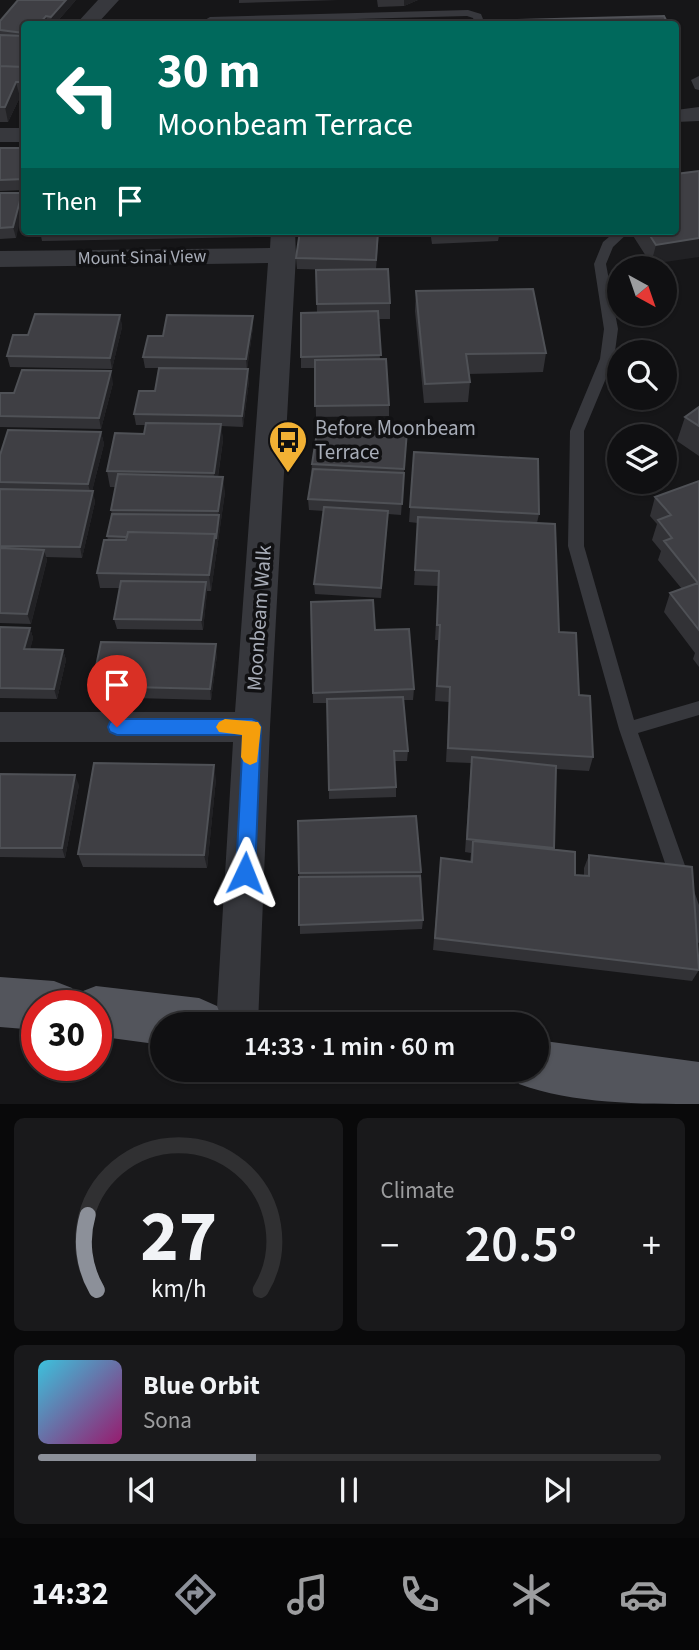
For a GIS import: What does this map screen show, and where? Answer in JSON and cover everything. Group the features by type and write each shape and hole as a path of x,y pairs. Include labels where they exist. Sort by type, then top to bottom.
{"main road":[{"path":"0,1002 21,1004"},
{"path":"112,1013 150,1018"},
{"path":"549,1068 699,1087"}],"street":[{"path":"89,21 109,0"},
{"path":"679,116 699,114"},
{"path":"0,135 21,135"},
{"name":"Mount Sinai View","path":"0,259 283,243"},
{"name":"Moonbeam Walk","path":"238,1012 252,727 283,243"},
{"path":"0,727 252,727"}],"lane":[{"path":"210,20 405,19 468,13 478,16 479,21"},
{"path":"699,79 696,80 699,87"},
{"path":"619,235 607,245 600,264 611,329 607,359 578,431 576,546 628,729 699,933"},
{"path":"628,729 699,708"}],"building":[{"path":"18,0 66,0 51,17 46,16 42,21 21,21 21,33 0,30 0,21"},
{"path":"664,16 666,21 484,21"},
{"path":"0,35 21,36 21,67 0,66"},
{"path":"0,66 21,67 21,82 16,82 5,107 0,107"},
{"path":"0,148 21,148 21,179 0,180"},
{"path":"699,171 699,238 656,245 650,235 679,235 679,174"},
{"path":"0,193 21,193 13,227 0,228"},
{"path":"299,235 378,235 376,260 296,258"},
{"path":"388,269 390,303 317,304 316,270"},
{"path":"533,289 546,353 466,354 470,382 425,384 416,291"},
{"path":"378,311 381,355 301,357 301,313"},
{"path":"35,314 120,315 110,358 7,356 13,335 28,335"},
{"path":"167,315 253,316 246,359 143,357 148,336 163,336"},
{"path":"386,359 389,405 315,406 315,360"},
{"path":"159,368 248,369 242,416 134,414 139,391 155,391"},
{"path":"22,370 111,371 99,418 0,416 0,393 14,393"},
{"path":"699,407 699,426 685,417"},
{"path":"146,423 221,424 214,473 107,471 115,433 144,434"},
{"path":"318,426 407,431 404,469 312,464"},
{"path":"8,430 101,432 88,484 0,482 0,455"},
{"path":"414,452 538,459 539,514 410,507"},
{"path":"313,469 404,473 402,504 308,499"},
{"path":"118,474 223,477 218,511 111,510"},
{"path":"699,481 699,630 670,593 698,583 664,541 672,538 658,520 671,515 655,497 677,494 677,489"},
{"path":"0,489 93,491 80,547 0,546"},
{"path":"324,507 388,511 381,588 314,584"},
{"path":"112,514 219,515 216,539 215,534 128,532 127,537 107,536"},
{"path":"418,517 555,524 559,632 576,633 579,695 590,696 593,757 448,748 450,687 437,686 439,571 415,570"},
{"path":"128,532 215,534 209,575 97,573 104,540 126,540"},
{"path":"0,548 44,550 27,614 0,613"},
{"path":"121,581 206,582 201,620 114,619"},
{"path":"373,600 375,630 409,629 414,689 313,693 311,602"},
{"path":"0,627 30,628 24,649 63,650 54,689 0,688"},
{"path":"101,642 216,644 210,689 92,686"},
{"path":"403,697 408,751 394,751 396,787 329,790 327,699"},
{"path":"472,757 556,766 554,848 467,839"},
{"path":"94,763 214,765 204,855 78,854"},
{"path":"0,774 75,775 62,848 0,848"},
{"path":"416,816 421,872 299,873 298,821"},
{"path":"473,841 575,852 575,875 589,876 589,855 692,867 699,970 435,938 441,858 472,862"},
{"path":"420,876 423,920 299,925 299,877"}],"slow traffic":[{"path":"225,727 252,727 250,757"}],"place":[{"name":"Before Moonbeam Terrace","path":"288,474"}],"route":[{"path":"117,727 252,727 245,873"}]}
